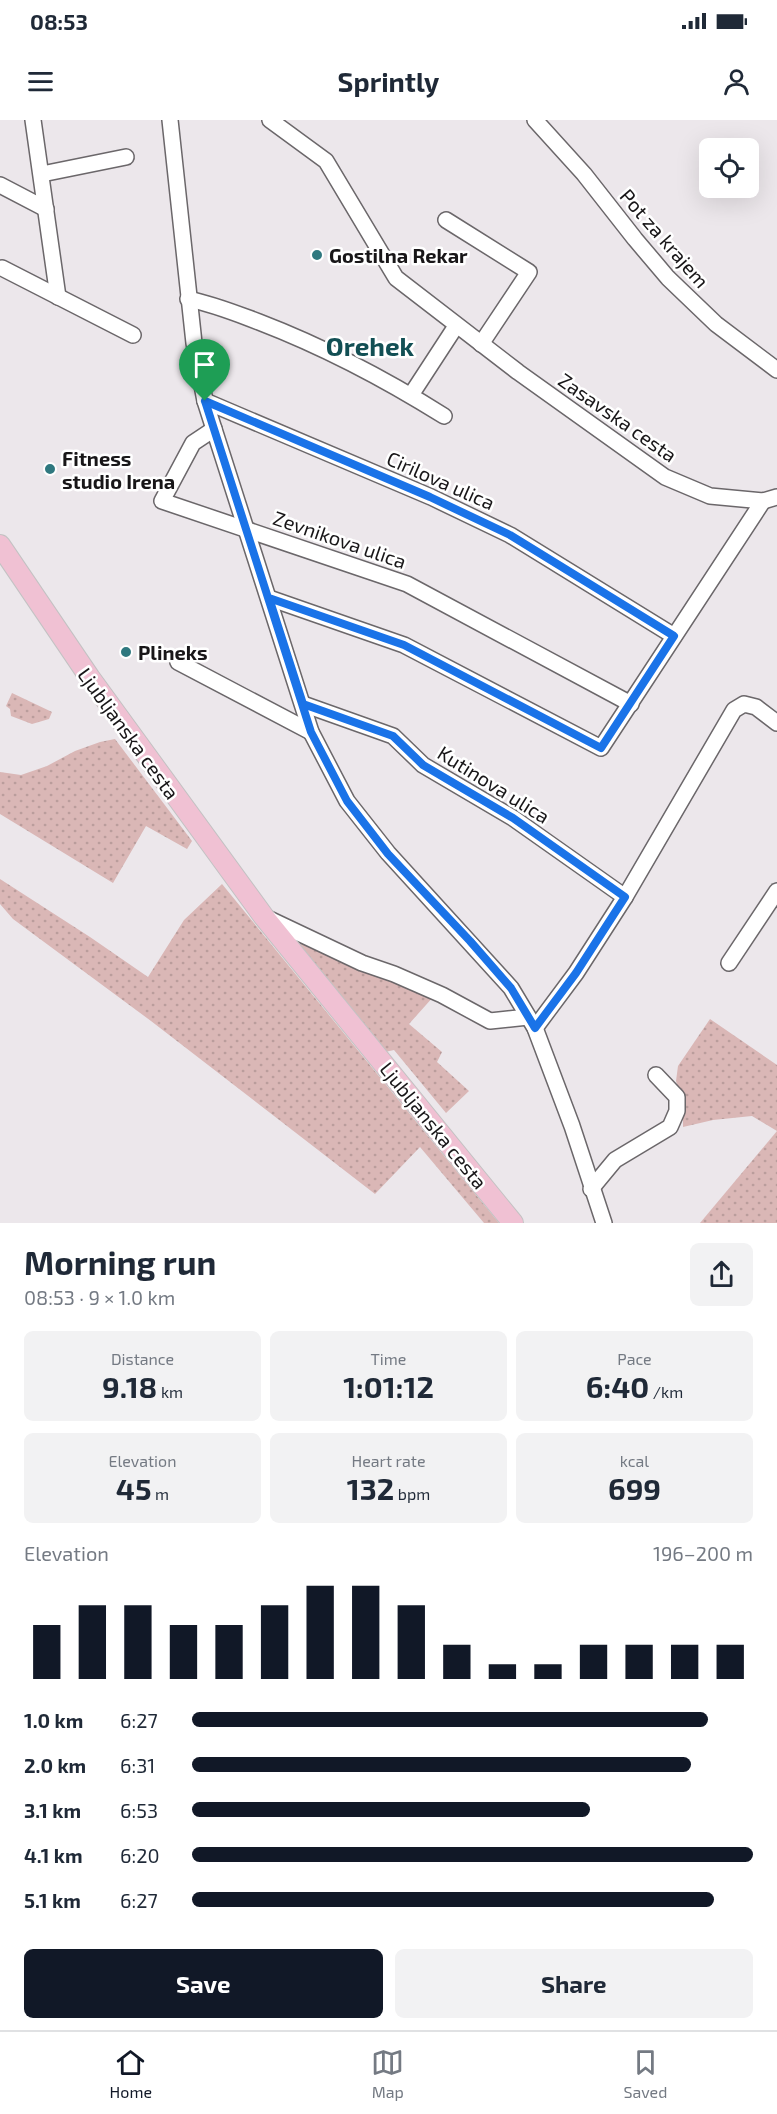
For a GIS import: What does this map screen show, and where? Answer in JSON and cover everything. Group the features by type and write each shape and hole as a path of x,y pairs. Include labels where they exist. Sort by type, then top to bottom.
{"main road":[{"name":"Ljubljanska cesta","path":"0,545 90,678 264,917 513,1223"}],"street":[{"path":"33,120 58,297"},
{"path":"170,120 194,343 205,401 247,529"},
{"name":"Zasavska cesta","path":"270,120 326,161 396,278 456,326 665,477 710,496 770,499"},
{"name":"Pot za krajem","path":"535,120 584,174 668,278 716,324 777,370"},
{"path":"42,174 126,157"},
{"path":"0,185 46,209"},
{"path":"446,220 529,272 481,344"},
{"path":"2,268 133,335"},
{"path":"188,299 208,303 303,339 411,395 444,416"},
{"path":"411,395 456,326"},
{"name":"Cirilova ulica","path":"205,401 430,497 510,535 674,636"},
{"path":"214,429 193,443 162,501 247,529"},
{"path":"269,598 404,645 601,748 674,636 770,499"},
{"name":"Zevnikova ulica","path":"247,529 269,598"},
{"name":"Zevnikova ulica","path":"247,529 407,584 631,704"},
{"path":"269,598 311,732 347,801 388,854 511,988 532,1022 572,1126 604,1223"},
{"path":"178,662 311,732"},
{"name":"Kutinova ulica","path":"303,704 393,736 423,765 513,818 625,897"},
{"path":"532,1022 576,973 625,897 734,710 744,704 756,707 777,723"},
{"path":"729,963 777,891"},
{"name":"Ljubljanska cesta","path":"264,917 363,963 442,995 490,1021 532,1022"},
{"path":"591,1189 615,1160 670,1127 677,1111 677,1097 656,1075"}],"shaded area":[{"path":"12,693 52,712 49,719 32,724 11,716 10,709 6,706"},
{"path":"115,739 192,841 187,849 146,826 113,883 0,814 0,772 21,775 47,766 75,751"},
{"path":"0,879 148,977 184,920 222,884 499,1223 484,1223 420,1147 375,1194 151,1021 13,919 0,904"},
{"path":"300,940 434,996 409,1024 442,1052 437,1062 469,1091 446,1113 394,1050 385,1052 297,943"},
{"path":"710,1019 777,1065 777,1131 752,1116 713,1120 683,1127 683,1101 676,1081 678,1066"},
{"path":"777,1131 777,1223 700,1223"}],"place":[{"name":"Gostilna Rekar","path":"317,255"},
{"name":"Fitness studio Irena","path":"50,469"},
{"name":"Plineks","path":"126,652"}],"district":[{"name":"Orehek","path":"370,345"}],"route":[{"path":"205,401 430,497 510,535 674,636 601,748 404,645 269,598 303,704 393,736 423,765 513,818 625,897 576,973 535,1028 511,988 388,854 347,801 327,764 311,732 205,401"}]}
